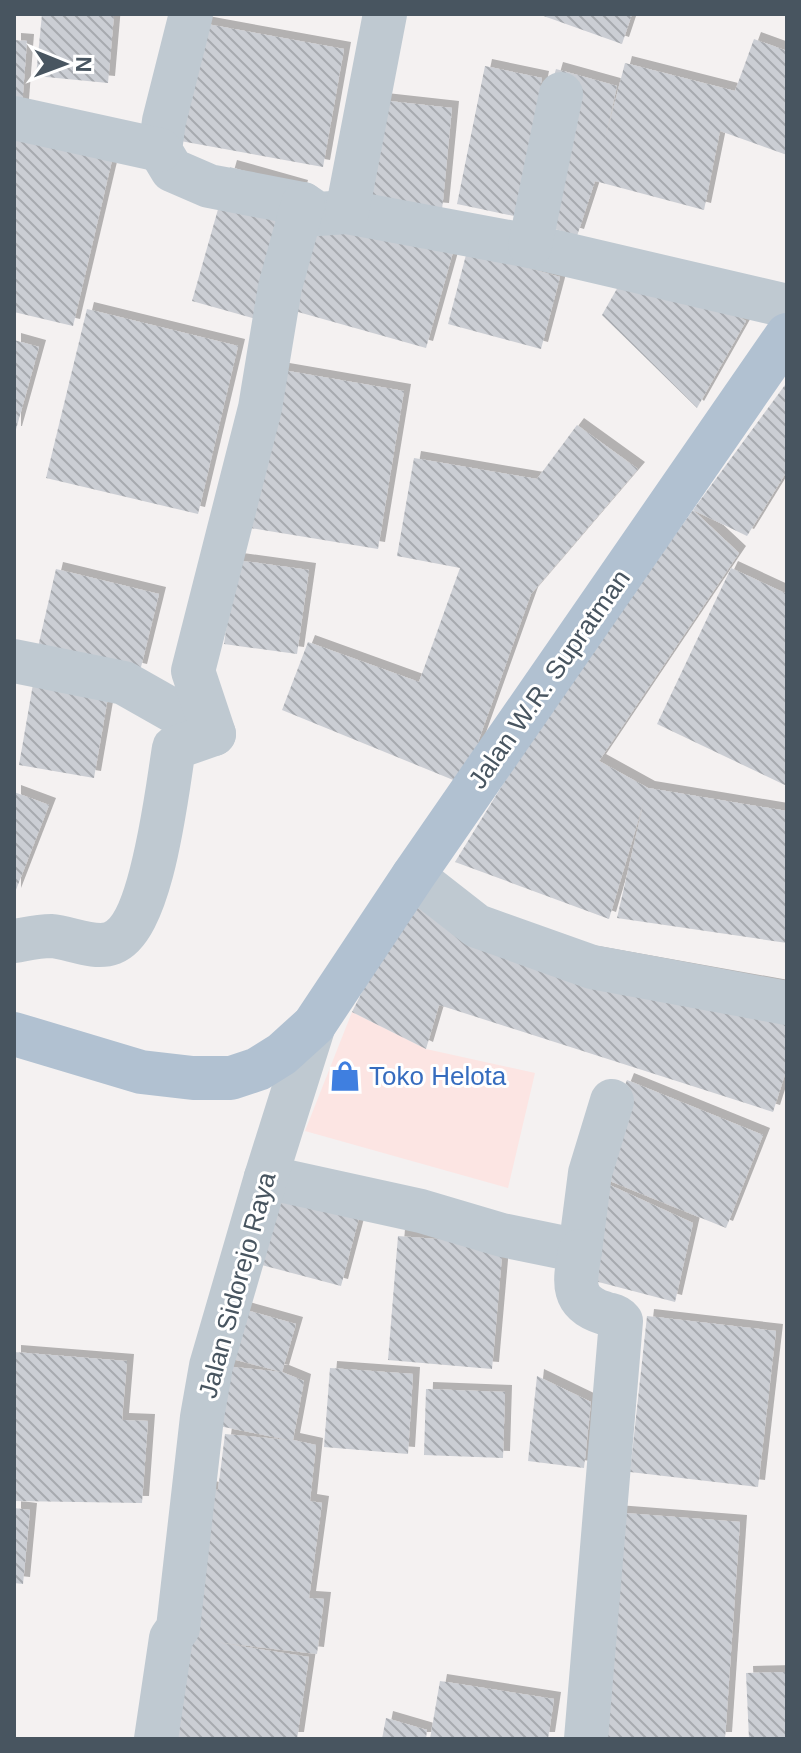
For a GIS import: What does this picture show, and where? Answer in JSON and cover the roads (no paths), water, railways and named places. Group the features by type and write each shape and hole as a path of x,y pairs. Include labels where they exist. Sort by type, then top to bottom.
{"main road":[{"name":"Jalan W.R. Supratman","path":"14,1034 141,1072 193,1078 231,1078 258,1069 282,1054 314,1025 413,876 787,335"}],"street":[{"path":"191,14 160,150 172,170 209,186 303,204 318,214 347,212 530,246 787,306"},
{"path":"347,212 385,14"},
{"path":"530,246 561,94"},
{"path":"14,118 160,150"},
{"path":"214,734 193,671 239,480 260,408 280,287 303,204"},
{"path":"14,661 124,683 214,734"},
{"path":"14,941 49,936 99,944 112,943 128,931 147,892 174,748 214,734"},
{"path":"413,876 477,926 592,967 787,1003"},
{"name":"Jalan Sidorejo Raya","path":"156,1739 171,1638 178,1628 202,1417 211,1366 314,1025"},
{"path":"586,1739 621,1321 616,1315 602,1313 586,1304 577,1296 575,1281 590,1173 612,1101"},
{"path":"266,1177 421,1211 502,1235 580,1251"}],"place":[{"name":"Toko Helota","path":"345,1076"}]}
